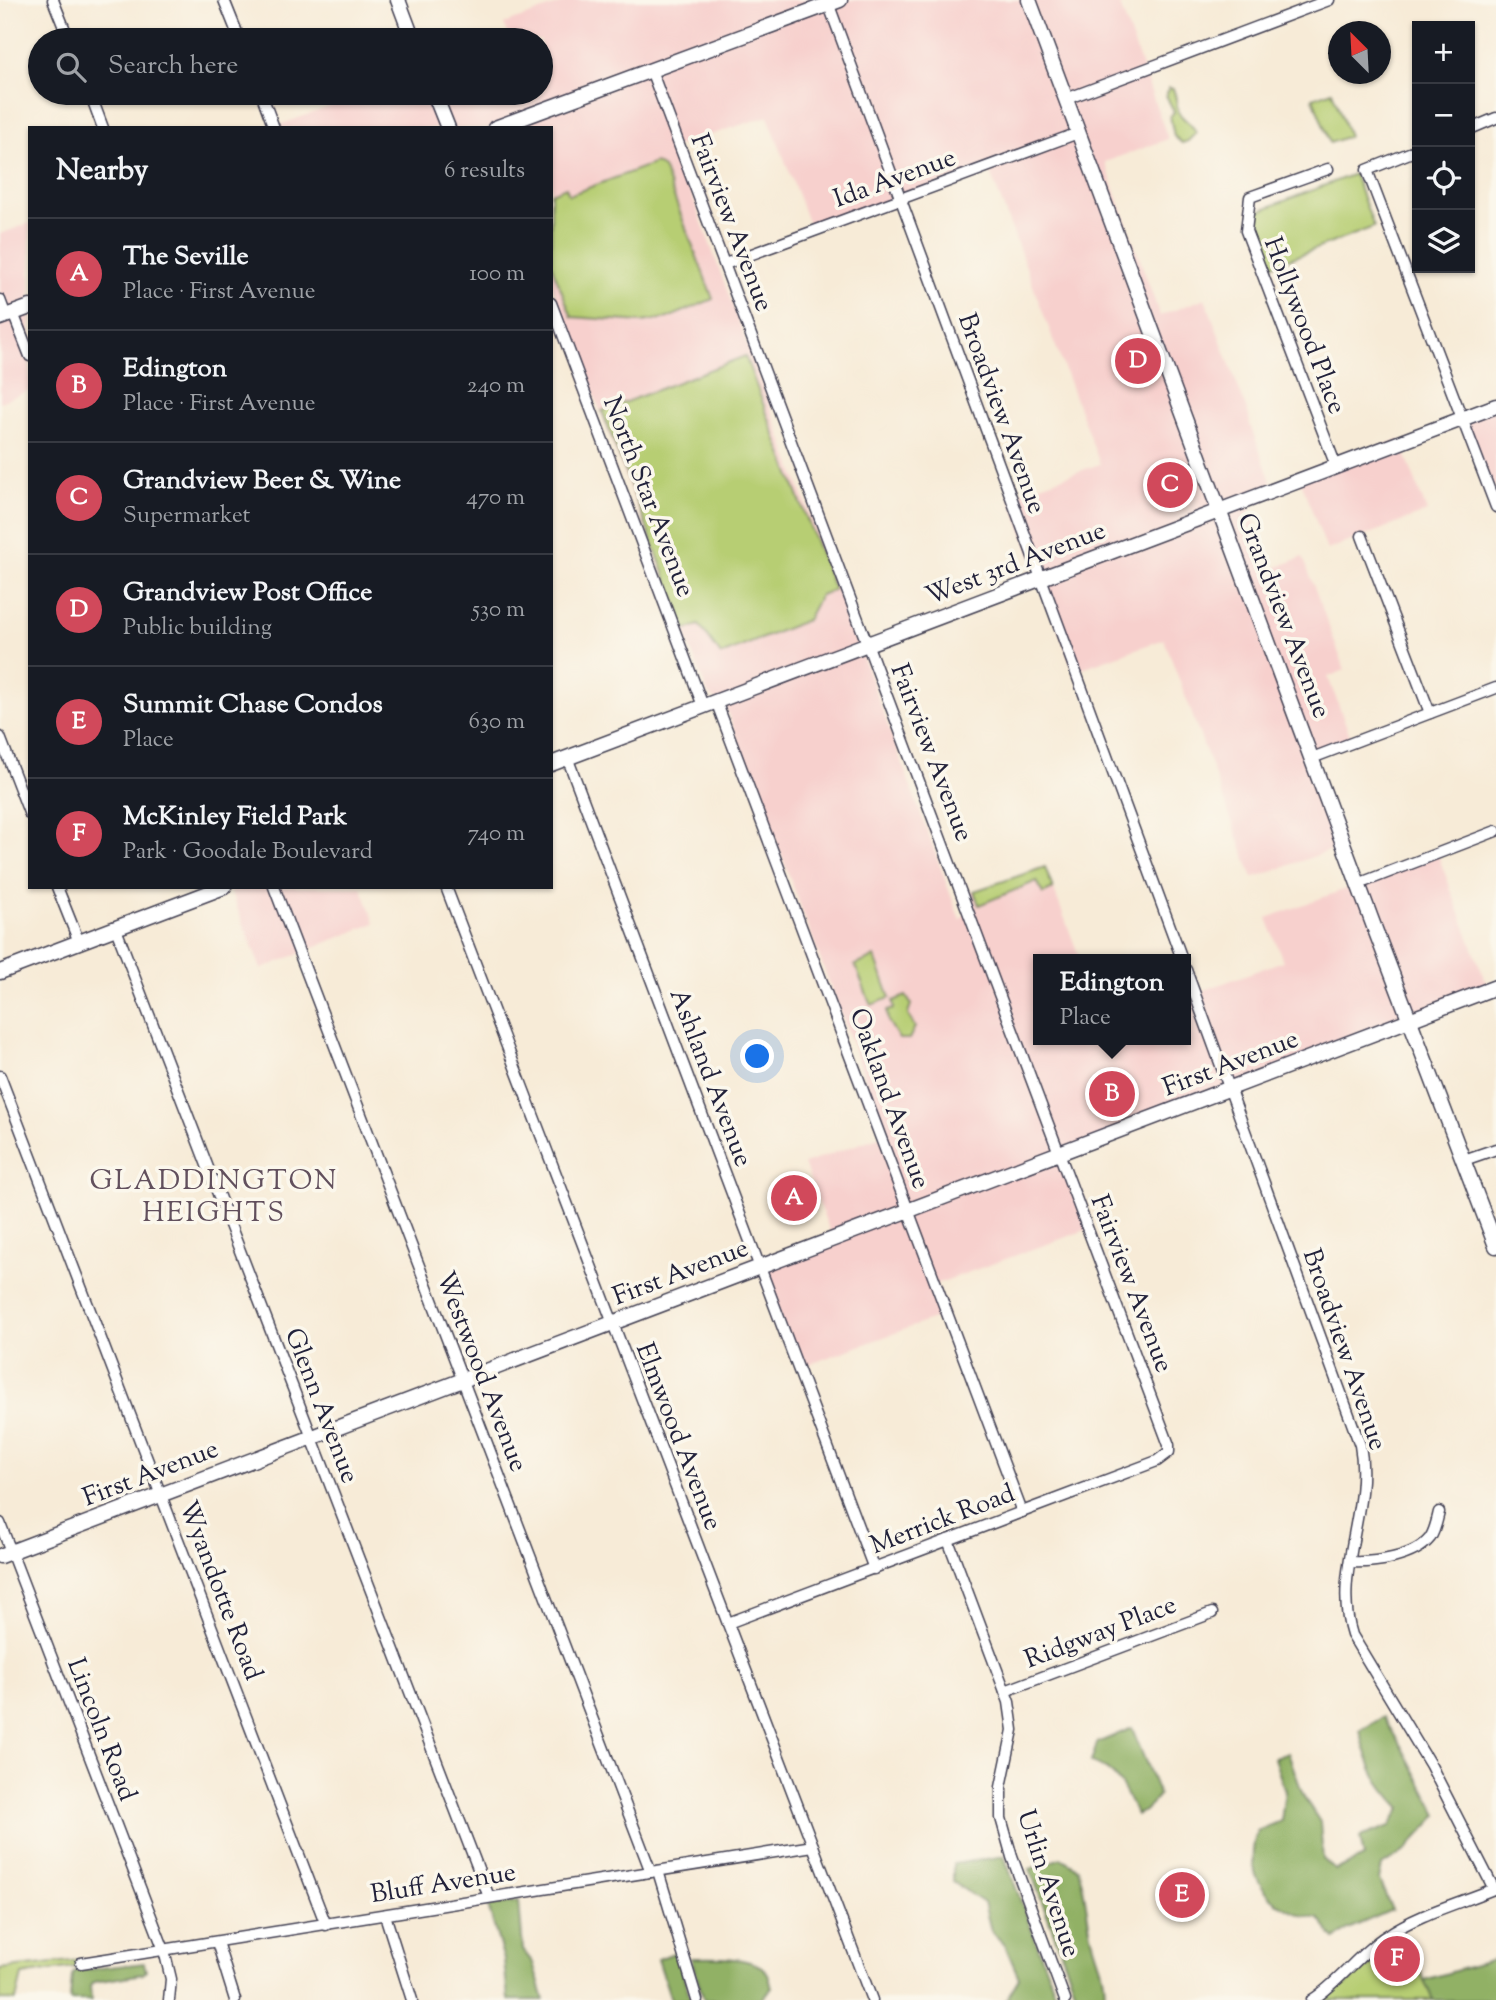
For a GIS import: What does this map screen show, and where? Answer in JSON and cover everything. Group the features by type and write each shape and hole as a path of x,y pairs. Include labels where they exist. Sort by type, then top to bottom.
{"street":[{"path":"54,0 64,28"},
{"path":"225,0 236,28"},
{"path":"398,0 408,28"},
{"name":"Grandview Avenue","path":"1029,0 1496,1246"},
{"path":"1066,99 1329,0"},
{"path":"500,126 832,1"},
{"name":"Broadview Avenue","path":"832,1 900,199 1180,954"},
{"name":"Fairview Avenue","path":"651,70 1158,1413 1169,1451"},
{"path":"94,105 102,126"},
{"path":"265,105 273,126"},
{"path":"439,105 447,126"},
{"path":"1475,127 1495,121"},
{"name":"Ida Avenue","path":"725,264 1078,133"},
{"path":"1412,152 1367,170 1496,507"},
{"name":"Hollywood Place","path":"1328,169 1250,197 1246,231 1336,466"},
{"path":"0,300 28,353"},
{"path":"7,316 28,308"},
{"name":"North Star Avenue","path":"553,308 710,703"},
{"name":"West 3rd Avenue","path":"553,763 1496,406"},
{"path":"1362,536 1430,713"},
{"path":"1312,758 1496,689"},
{"name":"Oakland Avenue","path":"710,703 909,1210 1022,1512"},
{"path":"0,737 28,810"},
{"name":"Ashland Avenue","path":"567,758 874,1569"},
{"path":"1359,884 1496,831"},
{"path":"58,889 79,942"},
{"path":"0,972 219,889"},
{"name":"Westwood Avenue","path":"275,889 462,1380 654,1871 697,2000"},
{"name":"Elmwood Avenue","path":"447,889 872,2000"},
{"name":"Glenn Avenue","path":"116,929 489,1898"},
{"name":"Broadview Avenue","path":"1191,986 1360,1445 1362,1467 1347,1583 1347,1614 1352,1635 1431,1766 1495,1889"},
{"name":"First Avenue","path":"5,1554 1496,988"},
{"name":"Wyandotte Road","path":"0,1076 326,1925"},
{"path":"1464,1160 1496,1149"},
{"name":"Merrick Road","path":"728,1623 1157,1461 1169,1451"},
{"path":"1351,1562 1383,1561 1423,1545 1431,1537 1439,1512"},
{"name":"Lincoln Road","path":"0,1523 5,1554 164,1950 171,1979 169,2000"},
{"name":"Urlin Avenue","path":"948,1540 1012,1715 1013,1730 1001,1787 1001,1818 1012,1857 1065,2000"},
{"name":"Ridgway Place","path":"1005,1692 1212,1613"},
{"name":"Bluff Avenue","path":"81,1963 813,1846"},
{"path":"1312,2000 1341,1978 1366,1951 1387,1935 1432,1913 1495,1889"},
{"path":"385,1915 412,2000"},
{"path":"217,1942 235,2000"}],"shaded area":[{"path":"571,0 1118,0 1168,139 1105,162 1160,316 1205,298 1274,489 1246,500 1272,569 1303,557 1345,670 1328,677 1352,741 1310,756 1343,846 1253,878 1164,639 1074,671 1009,496 1100,464 988,166 811,230 768,116 674,147 960,920 971,908 966,894 1045,866 1078,954 1033,954 1033,1045 1191,1045 1191,995 1283,961 1267,918 1438,855 1488,988 1062,1157 1089,1229 936,1284 947,1314 799,1368 759,1265 832,1237 804,1164 886,1134 726,708 708,694 553,287 553,126 277,126 334,105 553,105 553,28 506,28 504,24"},
{"path":"28,224 28,391 0,402 0,234"},
{"path":"1496,405 1496,485 1487,489 1460,418"},
{"path":"1400,440 1427,512 1327,550 1300,479"},
{"path":"230,889 362,889 375,923 261,969"}],"green space":[{"path":"1169,88 1173,89 1180,114 1196,133 1182,143 1174,136 1170,116 1174,112 1166,95"},
{"path":"1332,91 1349,136 1330,143 1313,98"},
{"path":"655,163 663,168 713,299 668,318 642,322 572,317 553,269 553,192 566,187 569,195"},
{"path":"1354,174 1374,227 1273,265 1253,213"},
{"path":"745,356 834,590 820,595 807,620 721,655 699,625 686,630 602,411"},
{"path":"1045,867 1053,889 1043,894 1037,881 979,905 974,891"},
{"path":"875,957 890,998 871,1005 855,965"},
{"path":"906,996 911,1004 908,1015 915,1027 909,1039 899,1039 888,1021 887,1011 894,1009 893,1001"},
{"path":"1383,1717 1438,1815 1405,1851 1382,1866 1379,1880 1392,1910 1348,1929 1335,1939 1319,1919 1288,1909 1265,1891 1257,1879 1253,1849 1257,1831 1281,1821 1285,1791 1274,1758 1288,1753 1304,1797 1320,1822 1323,1859 1335,1870 1364,1857 1360,1837 1390,1826 1401,1808 1374,1773 1360,1731"},
{"path":"1132,1728 1159,1795 1145,1811 1136,1815 1114,1776 1091,1762 1097,1743"},
{"path":"1004,1856 1058,2000 1006,2000 1019,1978 1005,1945 991,1931 984,1903 953,1882 953,1864"},
{"path":"1061,1858 1078,1868 1102,1973 1104,2000 1079,2000 1030,1869"},
{"path":"519,1901 523,1950 533,1963 544,2000 508,2000 504,1960 488,1906"},
{"path":"1406,1940 1433,2000 1324,2000"},
{"path":"676,1952 691,2000 671,2000 658,1959"},
{"path":"691,1958 731,1959 752,1963 767,1972 772,1988 761,2000 704,2000"},
{"path":"1496,1959 1496,2000 1433,2000 1424,1980"},
{"path":"80,1960 81,1966 22,1975 16,2000 0,2000 0,1969"},
{"path":"144,1963 146,1971 143,1974 94,1982 90,1986 91,2000 70,2000 72,1975 75,1971"}],"place":[{"name":"Grandview Post Office","path":"1138,361"},
{"name":"Grandview Beer & Wine","path":"1170,485"},
{"name":"Edington","path":"1112,1094"},
{"name":"The Seville","path":"794,1198"},
{"name":"Summit Chase Condos","path":"1182,1895"},
{"name":"McKinley Field Park","path":"1397,1959"}],"district":[{"name":"GLADDINGTON HEIGHTS","path":"214,1195"}]}
